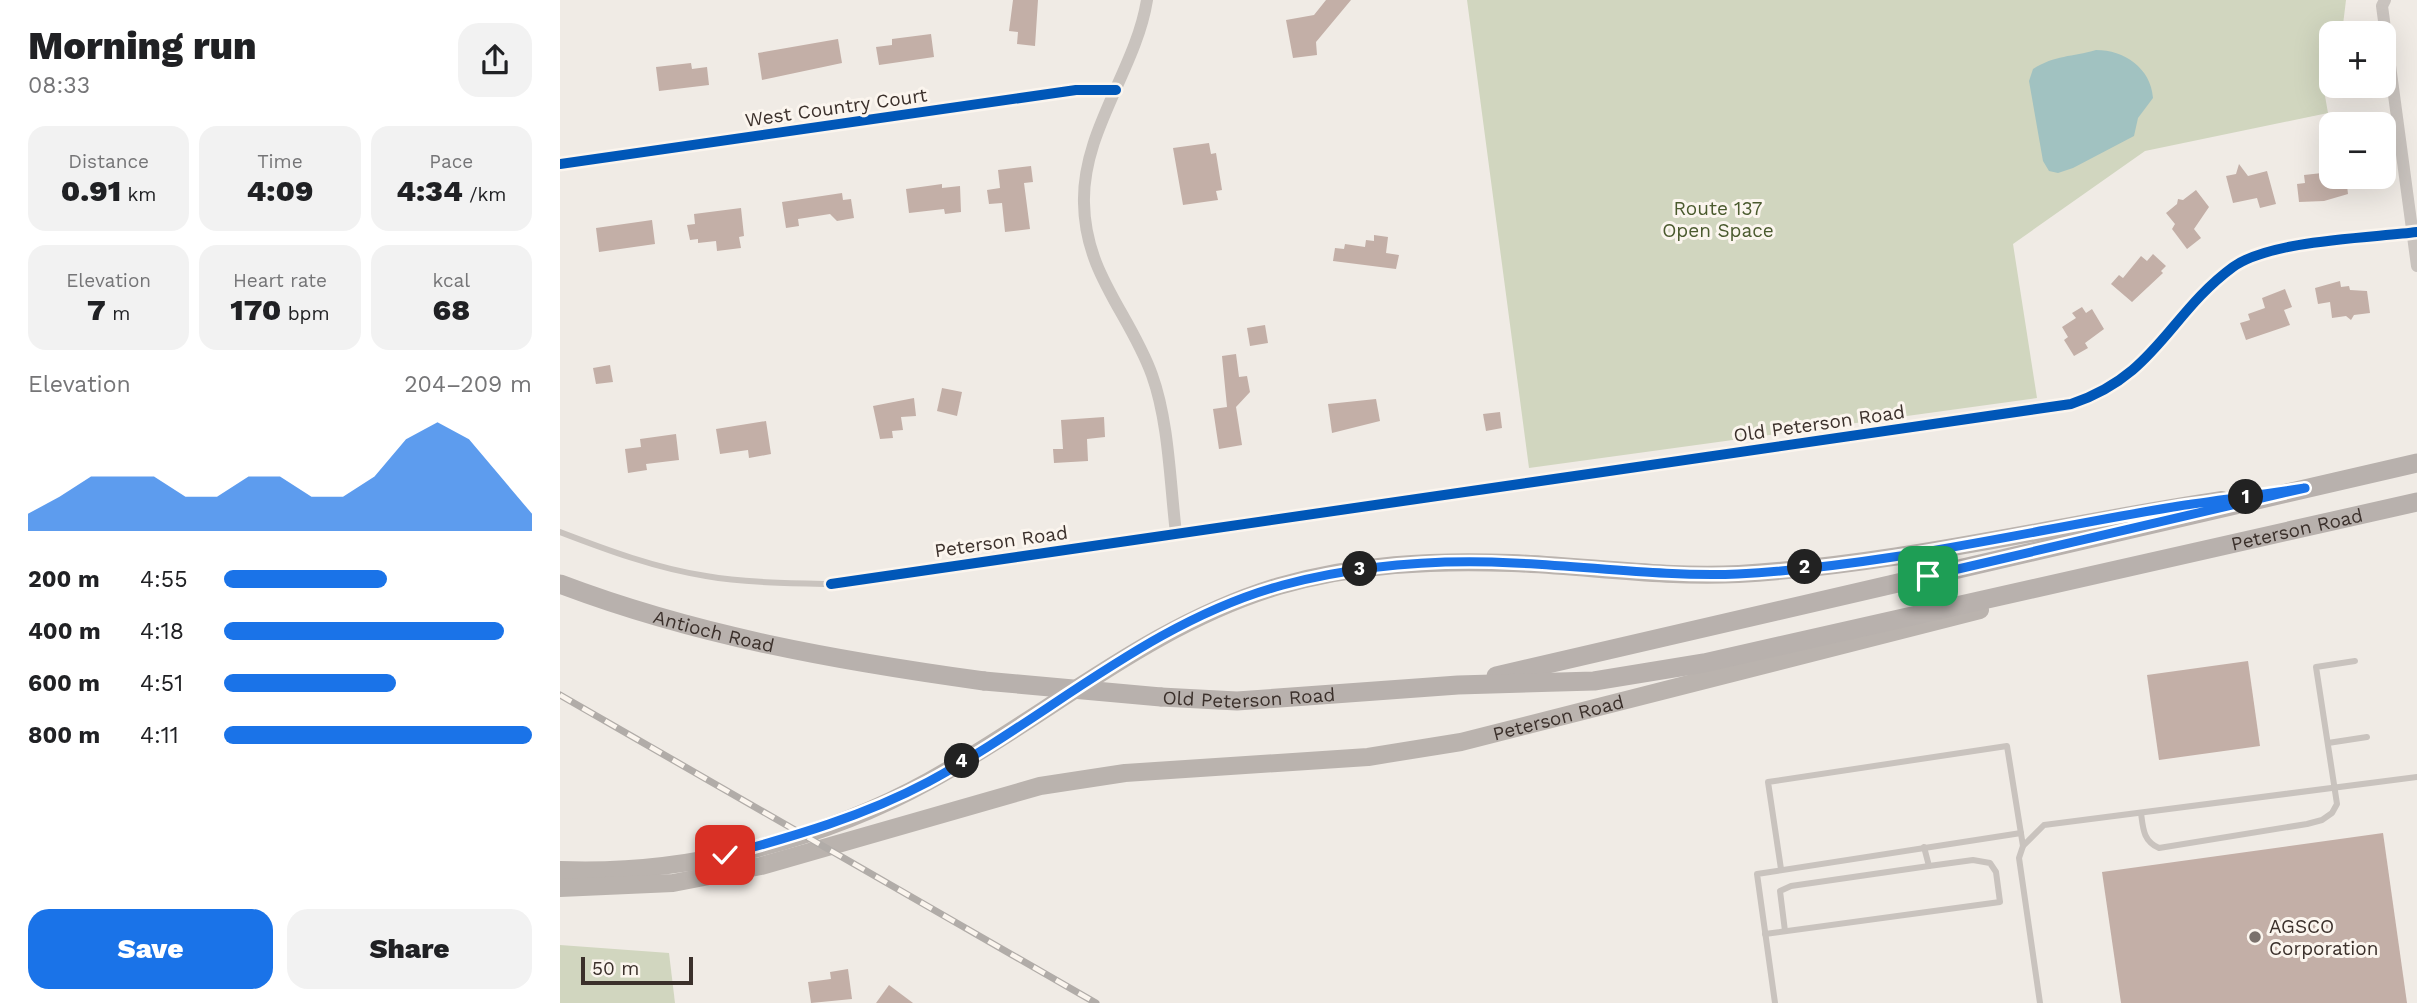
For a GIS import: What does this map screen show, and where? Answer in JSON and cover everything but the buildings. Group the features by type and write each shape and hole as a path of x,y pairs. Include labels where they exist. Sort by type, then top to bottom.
{"main road":[{"name":"Peterson Road","path":"1458,685 2417,463"},
{"name":"Peterson Road","path":"560,870 644,867 725,855 802,834 877,807 929,781 1164,635 1224,605 1279,586 1334,573 1399,563 1445,562 1517,563 1584,570 1738,574 1903,556 2173,507 2305,488"},
{"name":"Peterson Road","path":"1458,685 1594,681 1704,663 2417,502"},
{"name":"Peterson Road","path":"560,888 673,883 761,866 1040,786 1125,773 1368,757 1461,742 1906,630 2177,556"},
{"name":"Antioch Road","path":"560,584 622,607 782,649 872,665"},
{"name":"Old Peterson Road","path":"872,665 984,681 1237,701 1458,685"}],"street":[{"path":"1147,0 1142,29 1116,90 1087,171 1084,202 1088,238 1101,275 1152,376 1159,404 1177,533"},
{"path":"2385,0 2382,6 2417,266"},
{"name":"West Country Court","path":"560,164 1076,90 1116,90"},
{"name":"Old Peterson Road","path":"1177,533 2071,404 2093,397 2135,370 2200,296 2234,265 2284,249 2414,232"},
{"name":"Peterson Road","path":"831,583 1177,533"}],"lane":[{"path":"560,532 628,557 705,576 780,583 831,583"},
{"path":"2141,813 2144,833 2150,844 2159,848 2322,820 2332,813 2337,804 2316,667 2355,661"},
{"path":"2328,743 2367,737"},
{"path":"1781,869 1768,782 2007,746 2023,846"},
{"path":"2040,1003 2019,858 2023,846 2044,825 2417,777"},
{"path":"1775,1003 1757,874 2021,833"},
{"path":"1924,847 1929,866"},
{"path":"1765,934 2000,902 1996,872 1990,863 1973,860 1791,886 1780,891 1785,931"}],"green space":[{"name":"Route 137 Open Space","path":"1467,0 2346,0 2343,21 2319,21 2319,98 2325,98 2328,112 2145,151 2013,244 2037,398 1529,468"},
{"path":"560,945 669,953 675,1003 560,1003"}],"water":[{"path":"2096,50 2116,53 2134,63 2147,78 2153,98 2138,118 2134,136 2073,168 2058,173 2049,171 2043,161 2029,81 2033,69 2056,59"}],"railway":[{"path":"560,695 1096,1003"}],"cycle path":[{"path":"560,164 1076,90 1116,90"},
{"path":"831,584 2071,404 2100,392 2143,361 2211,285 2233,267 2250,258 2295,246 2417,232"}],"place":[{"name":"AGSCO Corporation","path":"2255,937"}],"route":[{"path":"725,855 802,834 877,807 929,781 1129,653 1164,635 1224,605 1279,586 1334,573 1399,563 1445,562 1517,563 1584,570 1675,574 1738,574 1903,556 2173,507 2305,488 1928,576"}]}
